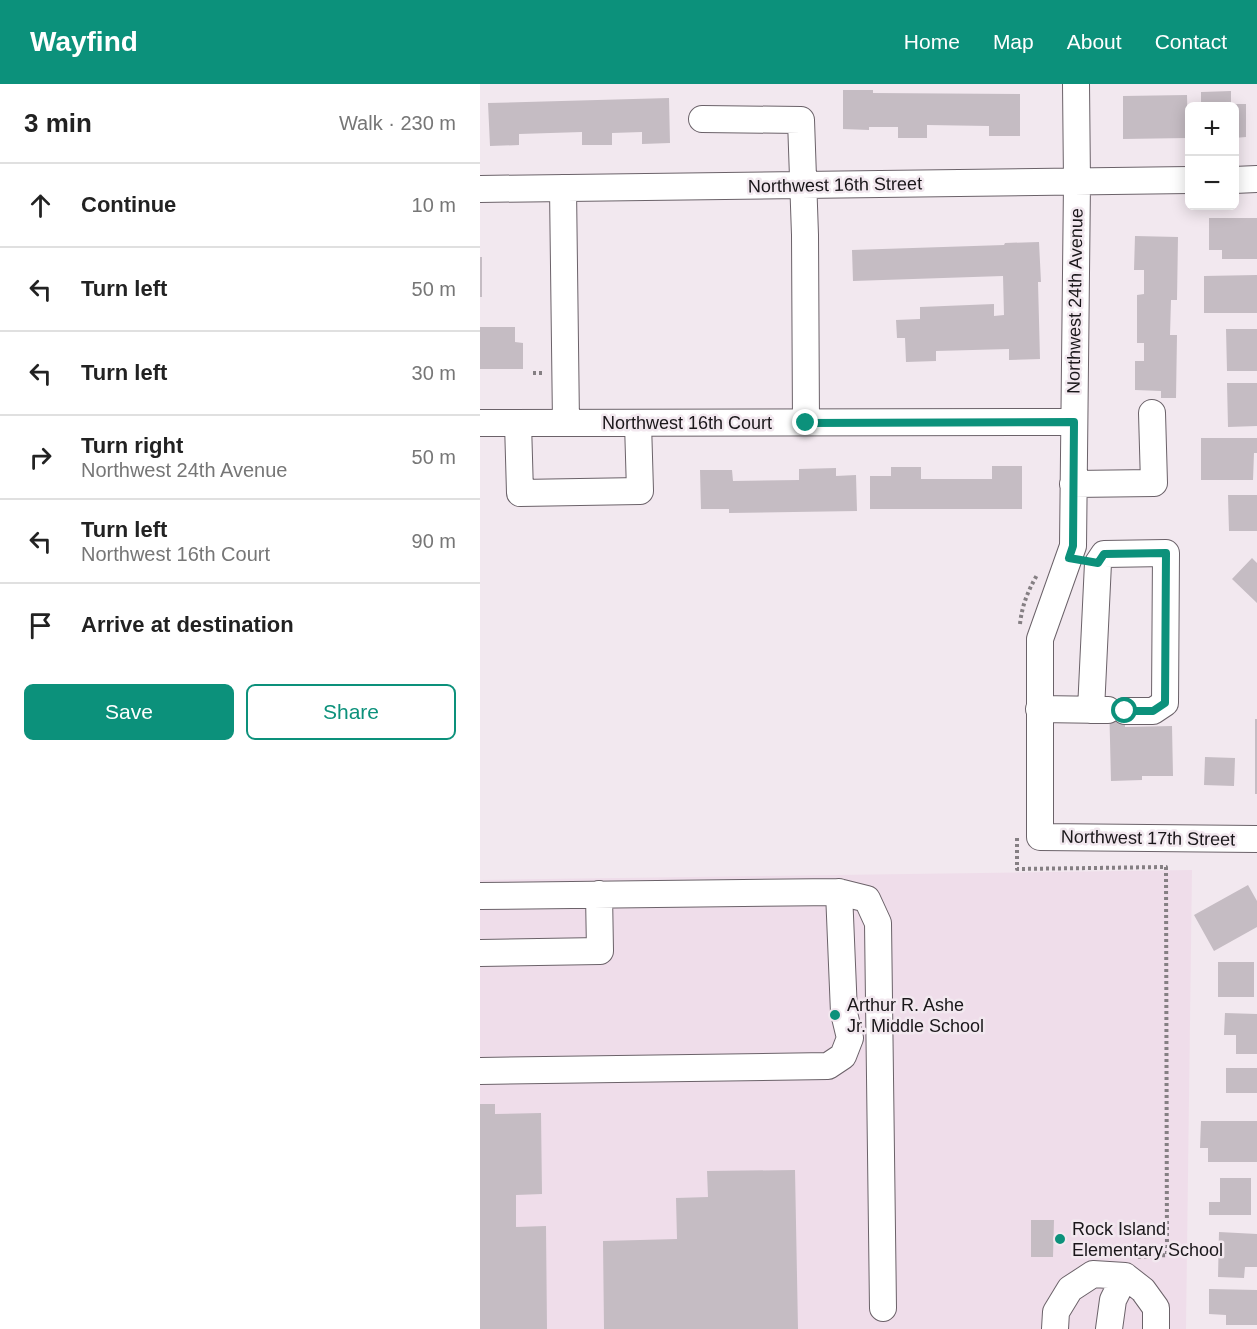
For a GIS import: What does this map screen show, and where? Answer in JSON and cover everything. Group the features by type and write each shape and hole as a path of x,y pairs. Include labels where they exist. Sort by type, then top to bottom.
{"street":[{"name":"Northwest 24th Avenue","path":"1028,836 1039,709 1040,639 1073,546 1076,84"},
{"path":"702,119 801,120 806,235 806,423"},
{"path":"1239,180 1257,179"},
{"name":"Northwest 16th Street","path":"480,189 1185,180"},
{"path":"563,188 566,423"},
{"path":"1073,484 1154,483 1152,413"},
{"name":"Northwest 16th Court","path":"480,423 1074,422"},
{"path":"518,423 520,493 640,491 638,423"},
{"path":"1039,709 1153,711 1165,703 1166,553 1104,554 1098,563 1109,710"},
{"path":"1069,558 1098,563"},
{"name":"Northwest 17th Street","path":"1028,836 1257,840"},
{"path":"480,1071 828,1066 843,1056 850,1038 844,1013 839,892"},
{"path":"480,896 839,892 867,899 878,923 883,1308"},
{"path":"480,953 600,951 599,894"},
{"path":"1055,1329 1056,1312 1070,1289 1093,1274 1130,1267"},
{"path":"1109,1329 1113,1300 1130,1267"},
{"path":"1130,1267 1156,1308 1156,1329"}],"path":[{"path":"1020,631 1022,609 1028,591 1038,574"},
{"path":"1028,836 1017,869 1166,867 1167,1256 1130,1267"}],"shaded area":[{"name":"Arthur R. Ashe Jr. Middle School","path":"1192,870 1186,1329 480,1329 480,880"}],"building":[{"path":"843,90 873,90 873,93 1020,94 1020,136 989,136 989,126 927,125 927,138 898,138 898,127 869,127 869,130 843,129"},
{"path":"1231,91 1231,102 1201,102 1201,92"},
{"path":"1187,95 1185,138 1123,139 1123,96"},
{"path":"669,98 670,143 642,144 642,132 612,133 612,145 582,145 582,132 519,134 519,145 490,146 488,103"},
{"path":"1239,104 1246,104 1246,137 1239,138"},
{"path":"1209,218 1257,218 1257,259 1222,259 1222,250 1209,250"},
{"path":"1135,236 1178,237 1177,300 1171,300 1170,335 1177,335 1176,398 1161,398 1161,391 1135,390 1135,361 1144,361 1144,343 1137,343 1137,295 1144,294 1144,270 1134,270"},
{"path":"1039,242 1040,359 1009,360 1009,349 936,351 936,361 906,362 905,338 897,338 896,320 920,319 920,307 994,304 994,316 1004,315 1003,276 853,281 852,250"},
{"path":"480,257 482,257 482,297 480,297"},
{"path":"1257,275 1257,313 1204,313 1204,276"},
{"path":"480,327 515,327 515,342 523,343 523,369 480,369"},
{"path":"1226,329 1257,329 1257,371 1227,371"},
{"path":"1227,383 1257,383 1257,426 1228,427"},
{"path":"1201,438 1257,438 1253,480 1201,480"},
{"path":"992,466 1022,466 1022,509 870,509 870,476 891,476 891,467 921,467 921,479 992,479"},
{"path":"836,468 836,476 856,475 857,511 729,513 729,509 701,509 700,470 732,470 733,481 799,480 799,469"},
{"path":"1228,495 1257,495 1257,531 1229,531"},
{"path":"1252,558 1257,563 1257,603 1232,579"},
{"path":"1109,700 1125,700 1125,727 1172,726 1173,776 1142,776 1142,780 1111,781"},
{"path":"1255,719 1257,719 1257,794 1255,794"},
{"path":"1205,757 1235,758 1234,786 1204,785"},
{"path":"1248,885 1257,901 1257,927 1214,951 1194,915"},
{"path":"1218,962 1254,962 1254,997 1218,997"},
{"path":"1225,1013 1257,1014 1257,1054 1236,1054 1236,1035 1224,1035"},
{"path":"1226,1068 1257,1068 1257,1093 1226,1093"},
{"path":"480,1104 495,1104 495,1114 541,1113 542,1194 516,1195 516,1227 546,1226 547,1329 480,1329"},
{"path":"1201,1121 1257,1121 1257,1162 1208,1162 1208,1148 1200,1148"},
{"path":"795,1170 798,1329 604,1329 603,1241 677,1239 676,1198 708,1197 707,1171"},
{"path":"1220,1178 1251,1178 1251,1215 1209,1215 1209,1202 1220,1202"},
{"path":"1031,1220 1054,1220 1053,1257 1031,1257"},
{"path":"1219,1232 1257,1234 1257,1267 1245,1267 1244,1278 1218,1277"},
{"path":"1209,1289 1257,1290 1257,1325 1226,1325 1226,1315 1209,1314"}],"place":[{"name":"Arthur R. Ashe Jr. Middle School","path":"835,1015"},
{"name":"Rock Island Elementary School","path":"1060,1239"}],"route":[{"path":"806,423 1074,422 1073,546 1069,558 1098,563 1104,554 1166,553 1165,703 1153,711 1125,711"}]}
